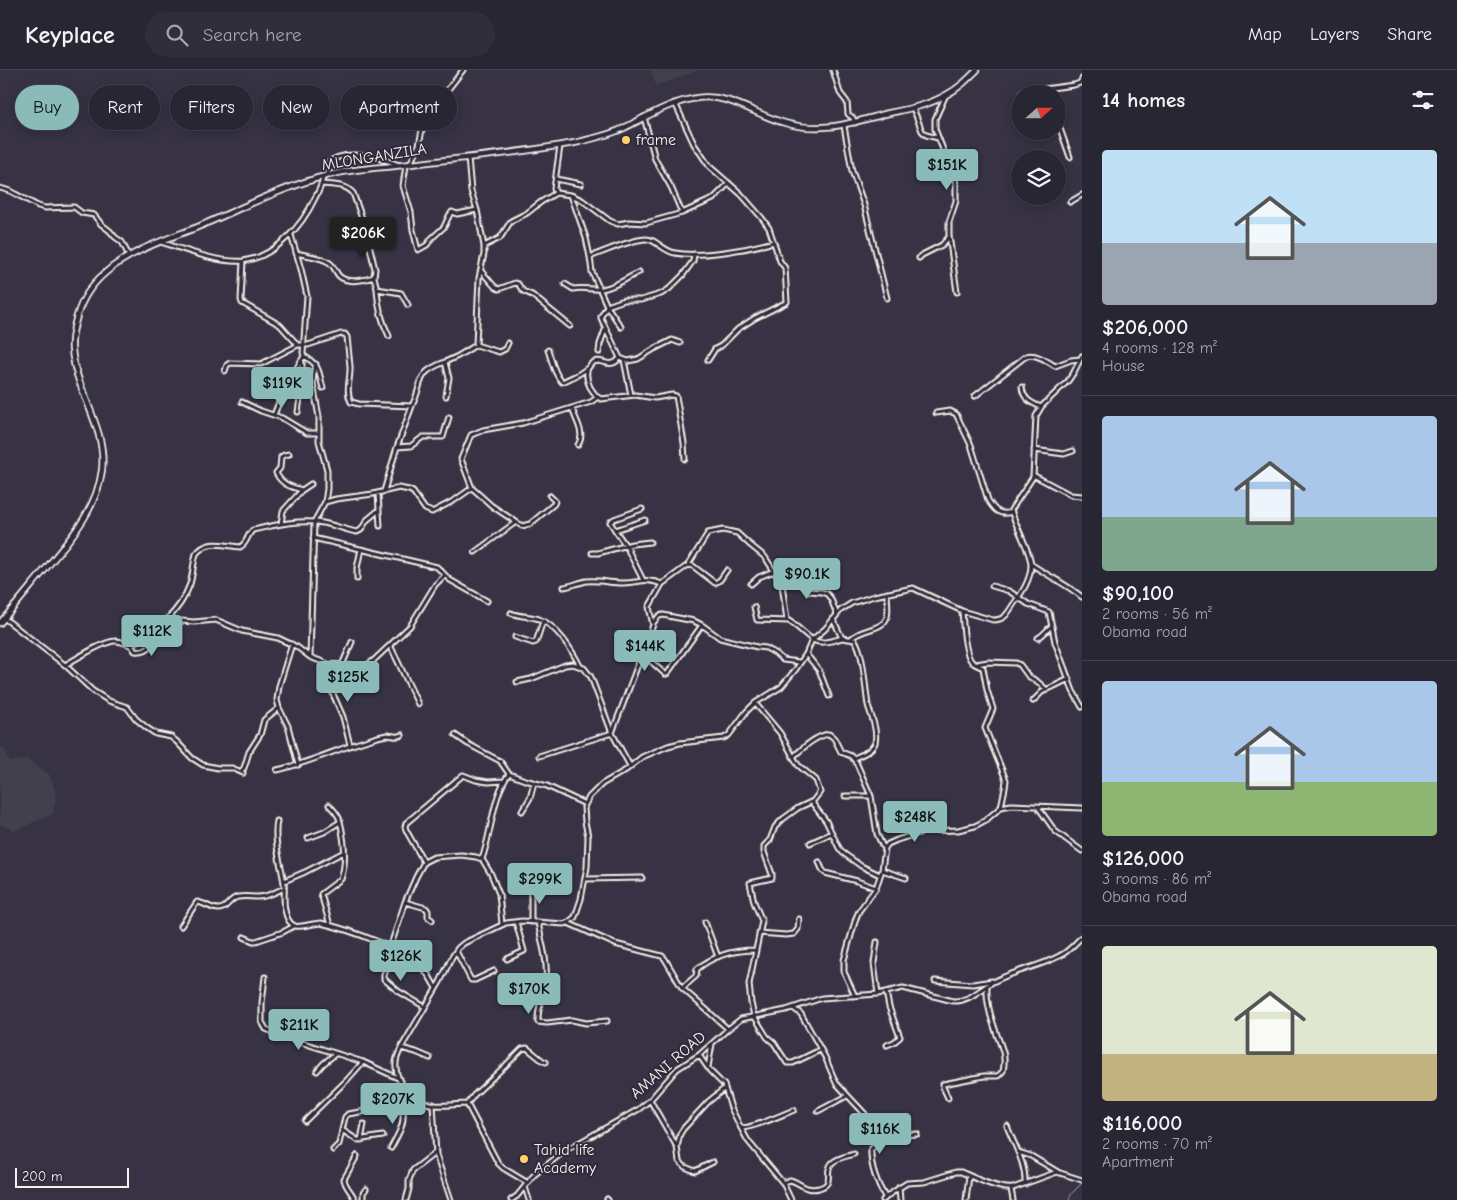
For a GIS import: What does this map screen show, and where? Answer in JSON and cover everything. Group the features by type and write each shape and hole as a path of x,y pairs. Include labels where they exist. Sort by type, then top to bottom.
{"street":[{"path":"463,70 441,95 437,107 429,113 423,125 419,145 408,164 403,186 411,212 418,250 427,245 444,227 452,212 458,214 477,210"},
{"path":"833,70 840,93 846,102 848,114 855,122"},
{"name":"MLONGANZILA","path":"0,623 71,538 86,517 92,504 102,471 102,446 77,374 71,346 81,304 92,286 105,273 129,256 276,193 325,176 349,171 468,158 560,145 612,133 675,104 696,98 712,97 736,103 783,123 811,128 844,126 913,108 945,96 965,82 977,70"},
{"path":"1066,86 1080,83 1082,79"},
{"path":"945,96 935,119 935,129 952,172 956,189 956,201 949,222 949,238 957,292"},
{"path":"675,104 694,144 709,166 729,183 769,228 780,261 785,268 787,302 738,329 721,346 715,349 708,360"},
{"path":"913,108 922,131 926,135 938,138"},
{"path":"644,117 658,167 671,187 682,213"},
{"path":"844,126 852,171 864,205 887,298"},
{"path":"1064,140 1070,157"},
{"path":"556,193 554,189 560,145"},
{"path":"161,242 214,258 233,261 262,255 291,235 301,223 310,210 325,176 327,164 331,160 348,155 382,159 400,165"},
{"path":"468,158 471,191 484,246 478,278 476,345"},
{"path":"556,179 581,184"},
{"path":"484,246 500,238 511,221 527,213 556,193 571,195 618,224 629,222 646,223 682,213 713,199 729,183"},
{"path":"322,184 345,187 353,193 365,227 375,269 374,277 380,314 389,336"},
{"path":"0,188 44,208 74,207 82,214 94,215 101,224 122,242 129,256"},
{"path":"571,195 580,220 592,272 607,306 621,327"},
{"path":"1070,202 1082,195"},
{"path":"291,235 302,269 307,296 302,385 298,412"},
{"path":"919,258 940,246 949,238"},
{"path":"590,257 647,239 666,251 682,254 730,251 774,242"},
{"path":"296,253 325,260 332,264 340,277 361,280 374,277"},
{"path":"631,395 622,359 600,317 607,306 624,300 641,300 661,294 682,276 692,261 694,254"},
{"path":"243,260 242,303 280,325 298,345"},
{"path":"480,271 499,289 514,283 518,284 523,291 532,295 570,326"},
{"path":"565,284 573,289 600,289 614,285 639,272"},
{"path":"377,289 402,293 408,305"},
{"path":"599,352 606,329"},
{"path":"225,371 226,365 230,363 261,364 298,345 308,345 338,334 345,334 347,337 350,368 348,398 351,402 412,406"},
{"path":"622,359 628,361 638,359 672,340 680,343"},
{"path":"384,491 397,447 423,375 432,367 458,356 476,345 498,352 505,349 508,343"},
{"path":"548,350 555,372 562,382 579,374 595,362 616,363 622,359"},
{"path":"975,396 1026,356 1035,355 1055,366 1081,358"},
{"path":"304,356 316,364 323,388"},
{"path":"567,923 577,913 585,879 588,836 585,822 585,804 594,792 602,784 623,772 642,757 668,746 729,736 746,712 781,687 806,654 812,640 852,603 914,588 962,611 993,620 1006,616 1027,582 1031,564 1014,522 1012,508 1028,485 1033,474 1036,420 1041,408 1068,381 1081,358"},
{"path":"274,415 284,388 296,368 302,362"},
{"path":"445,362 449,378 446,396"},
{"path":"310,657 314,522 325,502 327,489 327,470 319,441 318,407 313,380 316,364"},
{"path":"590,367 587,371 586,381 598,398"},
{"path":"1022,387 1024,396 1041,408"},
{"path":"550,496 555,501 554,504 530,524 522,526 492,506 472,488 461,459 471,435 483,430 523,423 598,398 631,395 655,398 672,395 676,396 685,459"},
{"path":"242,402 288,421 307,433 319,432"},
{"path":"572,408 582,435 578,445"},
{"path":"936,413 950,411 956,414 971,445 988,500 998,513 1012,512"},
{"path":"397,447 411,446 423,437 443,437 449,417"},
{"path":"1034,450 1064,454 1073,452"},
{"path":"289,454 282,456 280,468 276,474 287,486 302,490"},
{"path":"1033,474 1071,495 1082,496"},
{"path":"281,524 284,511 302,490 311,484"},
{"path":"325,502 399,488 409,490 425,509 432,512 455,500 472,488"},
{"path":"378,493 380,526"},
{"path":"642,508 610,521 626,546 643,580"},
{"path":"131,645 168,620 189,587 196,554 199,549 206,545 218,543 241,546 246,542 251,531 281,524 325,523 357,532 363,528 367,520 378,510"},
{"path":"614,530 645,520"},
{"path":"475,552 516,522"},
{"path":"653,623 649,607 662,584 688,565 708,533 724,530 739,534 748,544 765,557 781,581 787,620"},
{"path":"313,538 437,567 444,576 487,601"},
{"path":"592,553 650,542"},
{"path":"357,579 361,549"},
{"path":"1031,564 1047,576 1067,586 1082,598"},
{"path":"688,565 693,566 716,583 727,570"},
{"path":"751,584 760,577 774,571"},
{"path":"168,620 198,622 212,619 242,631 273,636 292,644 310,657 328,664 365,666 413,624 435,585 444,576"},
{"path":"564,587 586,581 623,583 643,580 662,584"},
{"path":"781,581 785,583 798,582 809,591 826,594 831,599 837,615"},
{"path":"992,586 1009,591 1034,607 1048,610 1055,642 1082,707"},
{"path":"851,639 858,633 884,622 887,614 887,593"},
{"path":"754,607 757,620 787,620 812,640 822,643 842,638 856,641 875,743 866,753 854,758"},
{"path":"962,611 965,641 971,660 983,668 993,708 985,728 1005,776 1006,785 1001,807"},
{"path":"511,613 534,617 543,621 558,633 591,677 612,733 630,766"},
{"path":"612,733 653,623 663,614 694,621 720,638 769,649 783,660 800,662"},
{"path":"4,618 65,664 92,691 127,707 136,719 147,728 156,734 171,737 192,758 203,765 232,768 242,772 248,752 260,735 264,720 279,708"},
{"path":"833,620 842,638"},
{"path":"515,637 533,643 536,642 543,621"},
{"path":"642,656 645,656 667,674 702,625"},
{"path":"65,664 112,641 131,645 135,651 147,650 152,645 160,626"},
{"path":"1038,638 1044,635 1048,628 1052,626"},
{"path":"342,665 352,642"},
{"path":"292,644 279,686 277,700 288,726 298,765"},
{"path":"390,645 418,704"},
{"path":"806,654 818,670 829,696"},
{"path":"976,664 988,662 1016,663 1020,665 1028,676 1047,690"},
{"path":"328,664 333,694 344,717 350,745"},
{"path":"517,682 531,679 564,665 573,664 581,666"},
{"path":"1033,701 1042,692 1069,679"},
{"path":"755,704 776,729 798,765 817,781 820,794 813,802 783,819 774,828 770,840 764,846 764,852 773,878 750,883 754,902 762,919 749,990 754,1016 787,1063 793,1063 820,1050"},
{"path":"539,756 612,733"},
{"path":"793,757 822,735 829,734 834,738 841,752 854,758 871,796 877,834 885,848"},
{"path":"277,770 298,765 350,745 383,736 398,737 402,735"},
{"path":"455,735 500,761 509,774 547,786 585,804"},
{"path":"482,859 504,781 509,774"},
{"path":"424,862 407,832 406,823 463,776 488,782 504,781"},
{"path":"522,811 530,798 534,782"},
{"path":"845,796 871,796"},
{"path":"813,802 826,821 839,848 847,857 880,875"},
{"path":"855,996 844,972 844,960 856,918 876,888 882,870 885,848 892,842 925,831 958,830 975,826 986,820 1001,807 1014,804 1038,807 1082,808"},
{"path":"329,805 341,822 344,836 341,879 321,894 330,925"},
{"path":"1038,807 1055,831 1082,851"},
{"path":"277,821 277,846 284,881 285,912 289,921 294,926"},
{"path":"308,838 324,832 341,822"},
{"path":"810,843 832,833"},
{"path":"284,881 344,851"},
{"path":"390,948 405,902 416,877 424,862 434,857 455,855 482,859 491,874 499,894 502,924"},
{"path":"819,862 825,873 876,888"},
{"path":"882,870 906,878"},
{"path":"585,879 642,878"},
{"path":"181,926 197,902 221,909 227,906 231,900 238,897 261,897 284,888"},
{"path":"531,888 531,922"},
{"path":"405,902 427,909 428,917 432,920"},
{"path":"759,933 794,934 798,929 799,919"},
{"path":"507,960 524,951 516,922"},
{"path":"467,1104 433,1104 419,1101 397,1074 396,1060 456,951 467,941 502,924 516,922 567,923 615,944 662,956 666,959 682,988 728,1029"},
{"path":"538,922 546,968 546,980 538,1022 547,1024 572,1020 583,1023 607,1021"},
{"path":"705,922 718,957"},
{"path":"244,937 256,941 283,932 294,926 298,927 315,923 330,925 366,937 397,951 423,968 436,989"},
{"name":"AMANI ROAD","path":"511,1200 517,1196 534,1175 566,1150 639,1109 650,1100 677,1069 699,1055 741,1019 822,998 878,994 898,989 908,989 953,1001 960,1001 970,997 998,979 1058,957 1082,938"},
{"path":"877,942 874,963 878,994"},
{"path":"682,988 696,976 697,969 718,957 738,951 755,950"},
{"path":"397,951 384,974 384,979 398,991 425,1007"},
{"path":"456,951 471,980 494,971"},
{"path":"265,977 262,1022 270,1031 363,1062 400,1079"},
{"path":"935,981 978,984 998,979"},
{"path":"948,1098 943,1084 989,1075 998,1076 1003,1072 1005,1058 987,1004 987,986"},
{"path":"886,992 900,1037 886,1045"},
{"path":"793,1007 801,1014 834,1080 886,1140"},
{"path":"707,1067 712,1042"},
{"path":"402,1048 430,1058"},
{"path":"467,1104 477,1091 522,1049 527,1048 546,1062"},
{"path":"317,1071 336,1054"},
{"path":"699,1055 707,1067 722,1082 731,1108 748,1141 783,1183 791,1200"},
{"path":"305,1121 363,1062"},
{"path":"676,1147 683,1129 708,1102 725,1088"},
{"path":"818,1111 847,1096"},
{"path":"333,1150 338,1144 348,1114 390,1107 414,1097"},
{"path":"650,1100 676,1147 679,1161 688,1170 700,1170 713,1162"},
{"path":"391,1148 403,1123 402,1103"},
{"path":"433,1104 435,1152 451,1200"},
{"path":"467,1104 498,1164 527,1185 529,1200"},
{"path":"741,1128 756,1125 794,1110"},
{"path":"361,1140 364,1124"},
{"path":"1007,1126 1022,1162 1025,1184"},
{"path":"342,1130 355,1139 361,1140 383,1136"},
{"path":"917,1134 900,1134 871,1149 876,1177 884,1199 907,1183 924,1182 956,1172 1011,1189 1058,1172"},
{"path":"406,1200 413,1170 435,1152"},
{"path":"1017,1152 1031,1156 1058,1172 1082,1180"},
{"path":"783,1183 790,1180 810,1189 826,1185 831,1164 854,1154"},
{"path":"355,1200 344,1179 357,1156"},
{"path":"966,1200 969,1176"},
{"path":"899,1187 900,1200"},
{"path":"363,1200 366,1189"},
{"path":"1011,1189 1013,1200"}],"shaded area":[{"path":"650,70 699,70 656,86"},
{"path":"0,748 4,748 10,762 27,759 49,774 56,799 53,814 14,831 0,824"}],"waterway":[{"path":"1069,1200 1071,1194 1082,1183"}],"place":[{"name":"frame","path":"626,140"},
{"name":"Tahid life Academy","path":"524,1159"}]}
